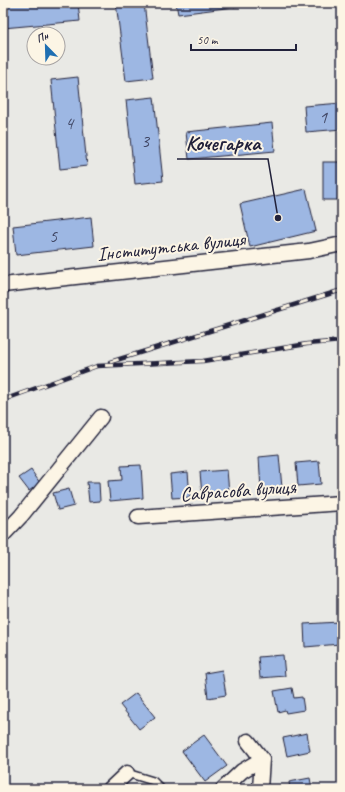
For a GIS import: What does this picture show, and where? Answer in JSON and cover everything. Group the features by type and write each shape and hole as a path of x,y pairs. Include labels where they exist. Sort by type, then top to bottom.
{"street":[{"name":"Інститутська вулиця","path":"3,285 309,251 342,244"},
{"path":"3,535 21,516 101,417"},
{"name":"Саврасова вулиця","path":"138,517 342,503"},
{"path":"248,741 262,759 260,789"},
{"path":"222,789 242,771 262,759"},
{"path":"110,789 127,773"}],"lane":[{"path":"127,773 153,781 161,789"}],"building":[{"path":"3,3 78,3 80,21 3,28"},
{"path":"116,3 144,3 153,78 126,81"},
{"path":"176,3 258,3 258,4 178,14"},
{"path":"78,77 87,166 60,169 51,80"},
{"path":"154,97 163,181 135,184 126,100"},
{"path":"342,103 342,129 306,132 304,106"},
{"path":"272,123 275,151 189,159 186,132"},
{"path":"323,162 342,162 342,200 323,200"},
{"path":"306,189 316,231 250,247 240,204"},
{"path":"91,217 94,246 16,255 13,226"},
{"path":"279,455 282,488 261,490 259,457"},
{"path":"319,461 321,484 298,486 296,463"},
{"path":"141,465 143,498 110,501 108,481 122,480 121,466"},
{"path":"31,470 40,483 29,491 19,478"},
{"path":"227,470 229,493 202,495 200,472"},
{"path":"188,472 190,497 172,498 170,474"},
{"path":"87,482 99,482 100,501 89,502"},
{"path":"69,489 74,506 58,510 53,493"},
{"path":"339,622 340,644 305,647 304,624"},
{"path":"283,655 285,676 260,678 258,657"},
{"path":"222,670 226,695 208,698 205,673"},
{"path":"292,688 294,698 302,697 304,710 286,713 285,710 278,712 274,691"},
{"path":"136,693 155,717 139,729 120,705"},
{"path":"307,733 310,751 287,756 283,738"},
{"path":"204,735 227,766 205,782 182,751"},
{"path":"310,778 312,789 290,789 289,782"}],"railway":[{"path":"110,362 342,290"},
{"path":"3,400 97,366 203,361 307,344 342,341"}],"place":[{"name":"Кочегарка","path":"278,218"}]}
